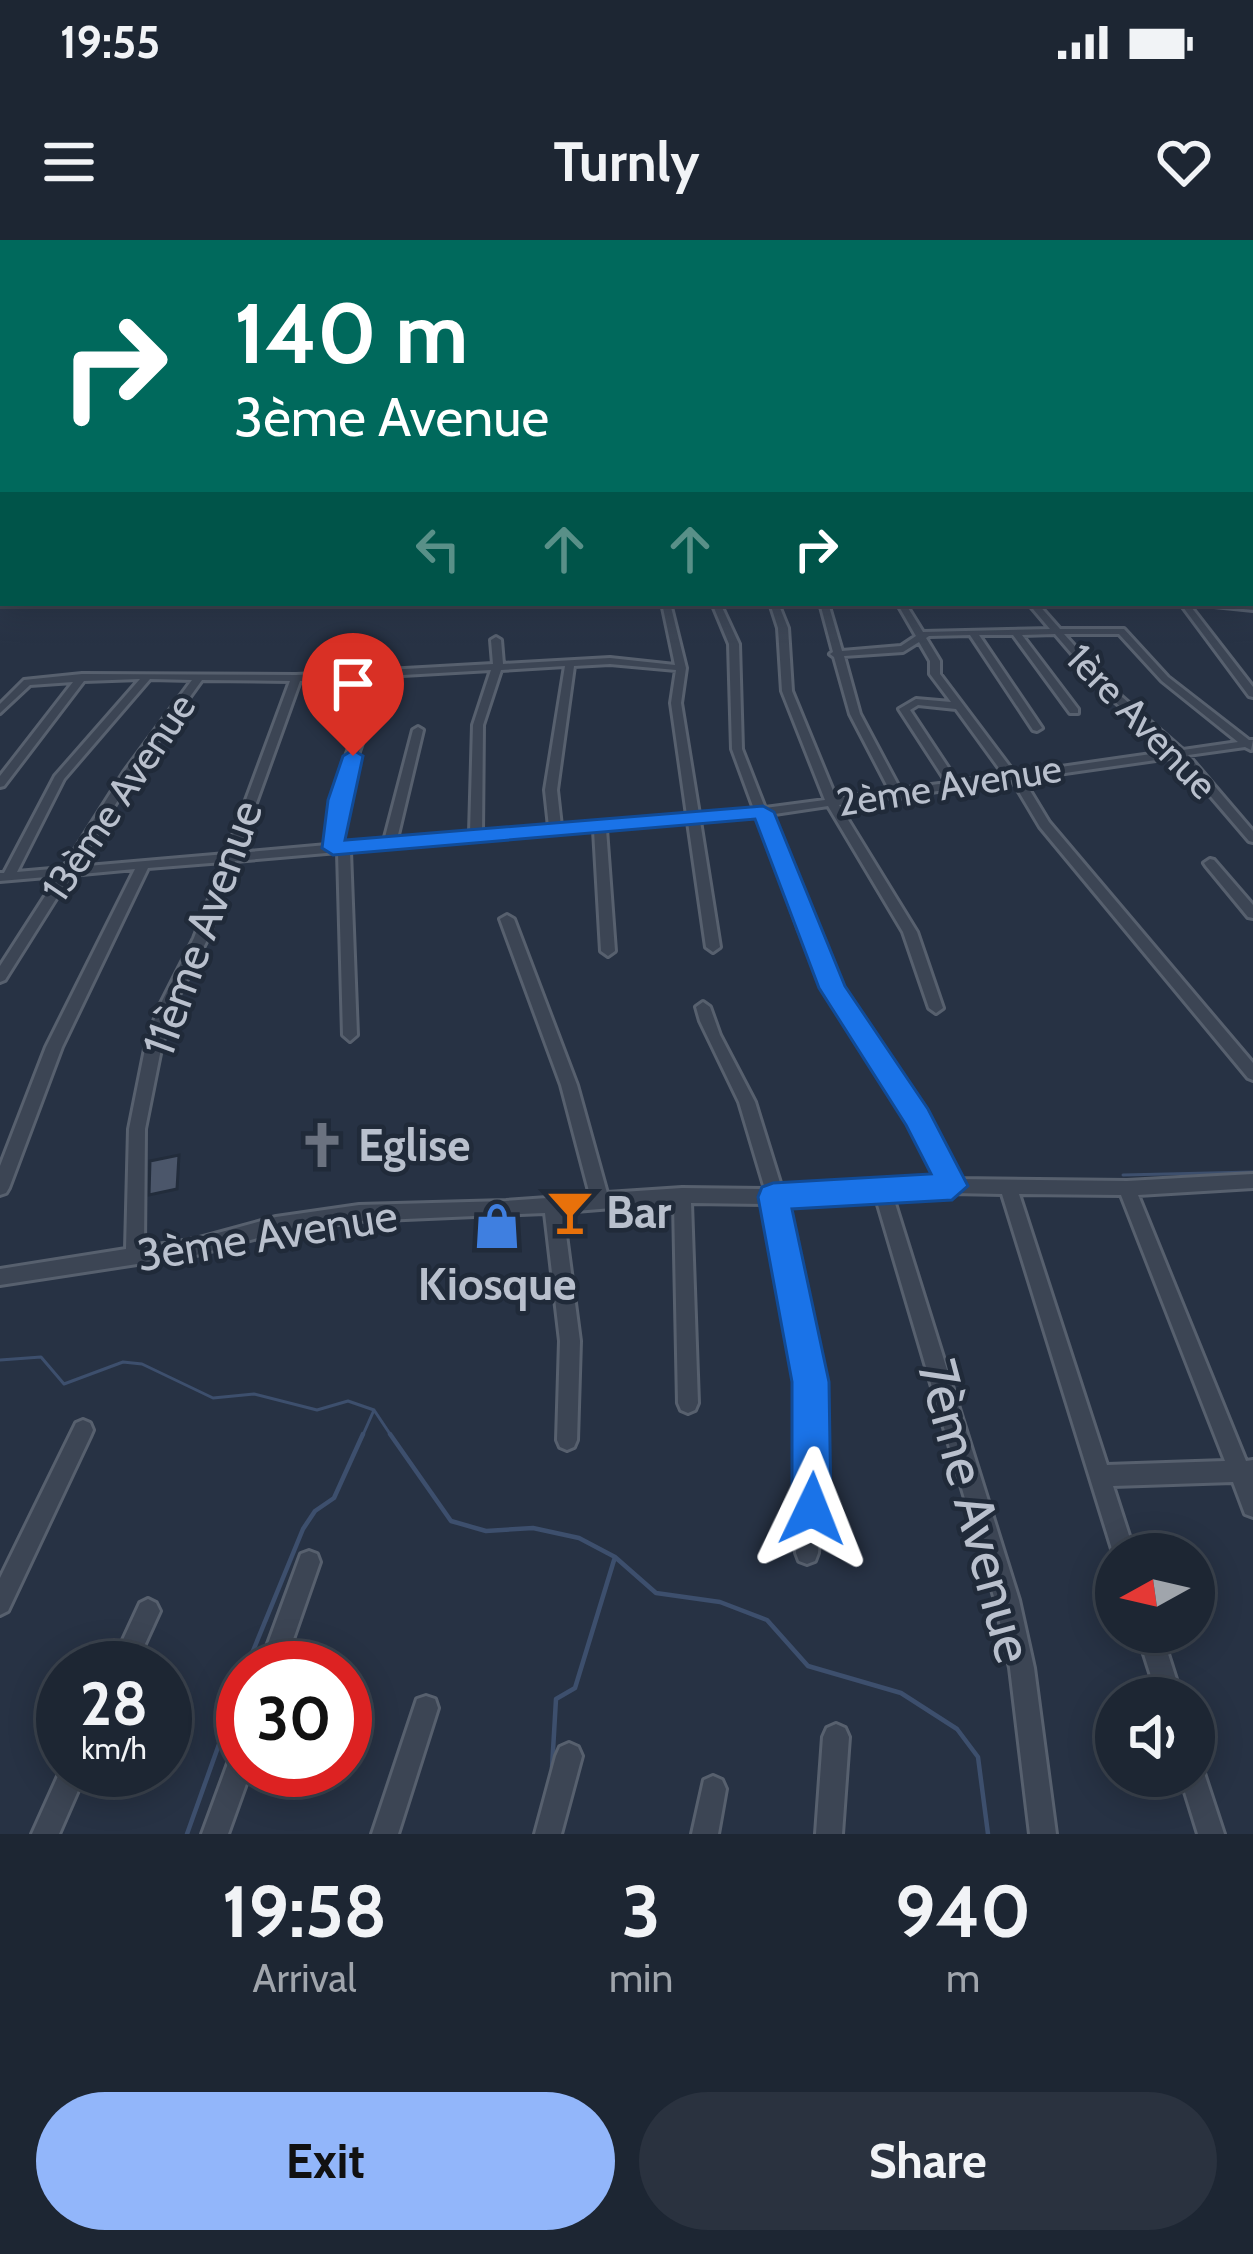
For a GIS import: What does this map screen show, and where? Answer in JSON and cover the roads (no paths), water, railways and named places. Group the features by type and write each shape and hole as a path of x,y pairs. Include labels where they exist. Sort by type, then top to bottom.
{"street":[{"path":"667,606 681,668 676,704 713,947"},
{"path":"717,606 734,644 737,749 832,988 917,1118 952,1186"},
{"path":"775,606 784,628 785,686 833,804 910,932 936,1008"},
{"path":"825,606 857,721 898,796"},
{"path":"903,606 959,706 1044,824 1253,1075"},
{"name":"1ère Avenue","path":"1035,606 1111,694 1179,752 1253,838"},
{"path":"1186,606 1253,694"},
{"path":"835,654 897,650 918,636 1125,632 1165,679 1252,745"},
{"path":"974,634 1037,728"},
{"path":"1017,634 1074,711"},
{"path":"476,833 480,716 498,664 496,640"},
{"path":"0,710 27,682 82,677 296,678 383,669 570,662 681,668"},
{"path":"555,828 552,774 570,662"},
{"path":"350,1035 339,847 344,778 383,669"},
{"path":"0,784 82,677"},
{"path":"4,877 59,778 147,677"},
{"name":"11ème Avenue","path":"135,1256 137,1129 153,1049 296,678"},
{"name":"13ème Avenue","path":"0,976 130,772 198,679"},
{"path":"954,785 904,709 916,703 959,706"},
{"path":"390,842 418,730"},
{"name":"2ème Avenue","path":"4,877 763,812 1252,745"},
{"path":"600,825 608,951"},
{"path":"0,1187 54,1047 145,863"},
{"path":"1210,863 1253,914"},
{"path":"507,919 569,1085 600,1200"},
{"path":"703,1007 713,1038 743,1087 773,1197 810,1382 815,1486 807,1553"},
{"name":"3ème Avenue","path":"0,1277 358,1213 682,1195 773,1197 952,1186 1127,1188 1253,1181"},
{"path":"1008,1187 1117,1533"},
{"path":"1127,1188 1246,1472 1253,1506"},
{"name":"7ème Avenue","path":"883,1193 1007,1600 1022,1668 1043,1834"},
{"path":"682,1195 688,1403"},
{"path":"553,1205 570,1341 566,1440"},
{"path":"0,1603 83,1430"},
{"path":"1099,1476 1246,1472"},
{"path":"281,1641 309,1562"},
{"path":"134,1641 148,1611"},
{"path":"385,1834 426,1708"},
{"path":"829,1834 836,1737"},
{"path":"548,1834 569,1756"},
{"path":"705,1834 713,1789"},
{"path":"45,1834 62,1797"},
{"path":"215,1834 228,1797"},
{"path":"1200,1797 1211,1834"}],"waterway":[{"path":"214,884 225,853"},
{"path":"1123,1175 1253,1172"},
{"path":"840,1181 942,1177"},
{"path":"625,1191 729,1188"},
{"path":"999,1190 1016,1238"},
{"path":"876,1199 886,1230"},
{"path":"0,1360 41,1357 64,1384 123,1362 142,1364 213,1398 254,1394 317,1410 348,1401 374,1410"},
{"path":"362,1437 374,1410"},
{"path":"374,1410 390,1434"},
{"path":"257,1641 303,1529 315,1511 334,1498 363,1434"},
{"path":"390,1434 451,1521 486,1531 533,1528 579,1538 615,1557"},
{"path":"552,1768 556,1699 575,1688 615,1557"},
{"path":"615,1557 656,1593 720,1602 767,1620 808,1666 901,1693 957,1729 978,1757 988,1834"},
{"path":"1013,1690 1025,1793"},
{"path":"187,1834 216,1753"}],"place":[{"name":"Eglise","path":"322,1145"},
{"name":"Bar","path":"570,1212"},
{"name":"Kiosque","path":"497,1226"}]}
